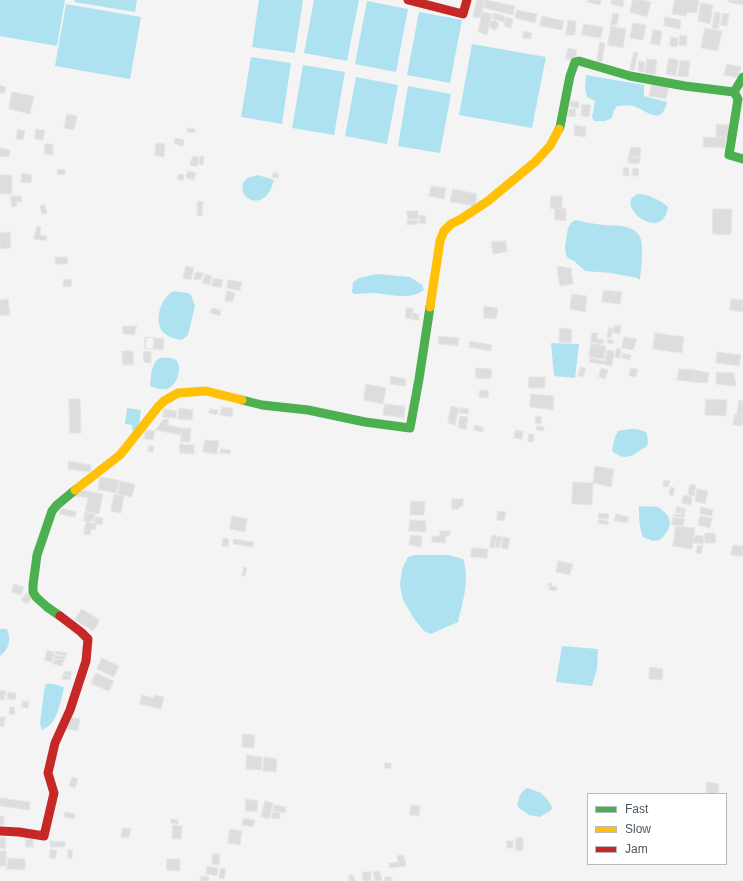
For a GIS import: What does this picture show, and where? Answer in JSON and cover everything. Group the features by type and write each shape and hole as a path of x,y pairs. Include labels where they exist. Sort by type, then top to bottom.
{"street":[{"path":"408,0 463,14 467,0"},
{"path":"0,832 19,832 44,836 54,793 48,773 55,743 70,710 86,661 88,639 81,632 47,607 36,597 33,592 37,555 52,510 57,504 120,455 158,407 164,401 178,393 206,391 262,404 308,410 365,422 410,428 438,252 444,231 451,224 488,201 535,162 550,146 560,127 570,76 575,62 579,61 630,76 685,86 734,92"},
{"path":"734,92 743,76"},
{"path":"734,92 738,99 729,155 743,159"}],"water":[{"path":"0,0 65,0 57,46 0,36"},
{"path":"75,0 137,0 135,12 74,2"},
{"path":"259,0 303,0 295,53 252,47"},
{"path":"314,0 359,0 347,61 304,53"},
{"path":"367,1 408,9 396,72 355,64"},
{"path":"66,4 141,17 130,79 55,66"},
{"path":"419,12 462,20 450,83 407,75"},
{"path":"472,44 546,57 532,128 459,115"},
{"path":"251,57 291,63 282,124 241,117"},
{"path":"303,65 345,72 334,135 292,128"},
{"path":"586,75 644,85 644,96 667,102 664,110 658,116 649,114 633,106 617,106 613,112 612,118 605,121 594,121 592,117 595,101 587,97 585,88"},
{"path":"356,77 398,85 387,144 345,136"},
{"path":"408,86 451,94 440,153 398,146"},
{"path":"258,175 274,180 267,195 261,200 257,201 249,199 243,192 242,188 243,183 247,178"},
{"path":"637,194 653,197 661,201 668,207 665,217 659,222 652,223 638,216 630,204 632,198"},
{"path":"576,220 600,225 624,226 637,233 640,237 642,246 640,280 637,278 611,273 585,271 574,261 568,258 565,247 568,228 572,222"},
{"path":"377,274 410,277 422,285 424,290 406,296 374,293 354,294 352,292 353,282 359,278"},
{"path":"174,291 188,293 191,295 195,306 188,335 182,340 166,335 162,331 159,321 162,303 169,294"},
{"path":"551,343 579,344 575,378 554,376"},
{"path":"160,358 174,359 178,363 179,367 177,380 167,389 159,389 150,386 153,366"},
{"path":"127,408 141,410 138,431 132,430 132,425 125,424"},
{"path":"637,429 646,432 648,440 647,445 631,456 620,456 612,451 615,437 618,431"},
{"path":"639,506 658,507 669,518 670,522 668,530 660,540 653,541 643,537 639,518"},
{"path":"414,555 449,555 463,559 465,567 465,590 458,622 431,634 424,631 415,620 403,600 400,585 402,569 408,557"},
{"path":"0,629 7,629 9,644 0,656"},
{"path":"562,646 598,649 597,669 592,686 556,682"},
{"path":"46,684 64,687 56,716 51,724 42,730 40,724"},
{"path":"528,788 541,793 547,799 552,808 550,811 540,817 529,815 519,808 517,805 520,795 525,789"}],"building":[{"path":"477,0 485,0 481,18 473,17"},
{"path":"486,0 515,6 513,15 484,8"},
{"path":"588,0 601,0 600,5 587,2"},
{"path":"612,0 624,0 623,7 611,4"},
{"path":"633,0 651,2 647,17 630,12"},
{"path":"675,0 699,0 697,13 687,12 686,16 672,14"},
{"path":"729,0 743,0 743,5 728,2"},
{"path":"701,3 713,5 710,24 698,21"},
{"path":"517,10 537,14 535,23 515,18"},
{"path":"483,12 492,14 487,35 478,32"},
{"path":"715,12 721,13 718,29 712,28"},
{"path":"494,13 505,16 504,22 493,19"},
{"path":"613,13 619,14 617,25 611,25"},
{"path":"723,13 729,14 727,26 721,25"},
{"path":"542,16 564,21 562,30 540,26"},
{"path":"506,17 513,19 511,28 504,26"},
{"path":"665,17 681,20 680,29 664,26"},
{"path":"568,20 576,21 575,35 566,35"},
{"path":"492,21 496,21 498,25 496,29 492,29 490,27 490,23"},
{"path":"633,23 646,25 643,40 630,38"},
{"path":"584,24 603,27 601,38 582,35"},
{"path":"611,26 626,29 623,48 608,45"},
{"path":"705,28 722,31 718,51 701,48"},
{"path":"653,30 662,31 660,45 651,44"},
{"path":"524,31 532,33 531,39 523,38"},
{"path":"680,35 687,36 686,46 679,45"},
{"path":"671,37 678,38 677,47 670,46"},
{"path":"600,42 605,43 602,62 597,61"},
{"path":"568,48 577,50 575,61 566,59"},
{"path":"634,52 638,53 634,70 630,70"},
{"path":"669,58 678,60 676,76 666,74"},
{"path":"647,59 657,60 655,75 645,73"},
{"path":"680,60 690,61 688,77 678,76"},
{"path":"639,61 645,62 644,72 638,71"},
{"path":"727,64 741,67 738,78 724,75"},
{"path":"652,83 669,86 666,99 649,96"},
{"path":"0,85 6,87 4,94 0,92"},
{"path":"12,92 34,96 30,114 9,109"},
{"path":"571,101 579,102 579,108 570,107"},
{"path":"582,104 591,105 589,117 581,116"},
{"path":"569,109 576,109 575,117 568,116"},
{"path":"67,114 77,116 74,130 64,128"},
{"path":"717,124 731,125 730,138 716,137"},
{"path":"575,125 586,127 585,137 574,135"},
{"path":"188,128 195,129 195,133 187,132"},
{"path":"18,129 25,131 23,140 16,139"},
{"path":"36,129 45,130 43,140 35,139"},
{"path":"704,137 726,138 725,148 703,147"},
{"path":"175,138 184,140 183,146 174,144"},
{"path":"156,143 165,144 164,157 155,155"},
{"path":"45,144 53,144 53,155 45,154"},
{"path":"631,147 641,148 640,157 629,156"},
{"path":"0,148 10,150 9,157 0,156"},
{"path":"193,156 199,157 197,167 190,165"},
{"path":"200,156 204,156 203,165 199,164"},
{"path":"629,156 640,157 639,164 628,163"},
{"path":"624,167 629,168 629,176 623,175"},
{"path":"633,168 639,169 638,176 632,176"},
{"path":"58,169 65,170 65,175 57,174"},
{"path":"188,171 196,173 194,180 186,178"},
{"path":"274,172 279,174 278,178 272,177"},
{"path":"22,173 32,175 31,183 21,182"},
{"path":"179,174 184,175 183,181 177,179"},
{"path":"0,175 12,175 12,194 0,194"},
{"path":"431,186 446,188 444,199 429,196"},
{"path":"453,189 477,194 475,206 450,202"},
{"path":"11,196 21,196 22,202 16,202 17,206 12,207"},
{"path":"551,196 562,196 562,209 551,209"},
{"path":"198,201 203,202 202,216 197,215"},
{"path":"45,205 47,213 42,214 40,206"},
{"path":"555,208 566,208 566,221 555,220"},
{"path":"713,209 732,209 731,235 713,234"},
{"path":"407,211 418,211 418,219 408,219"},
{"path":"420,215 426,216 425,224 419,223"},
{"path":"417,220 418,224 407,225 407,221"},
{"path":"37,226 41,227 40,235 47,236 46,241 34,239"},
{"path":"10,232 11,248 0,249 0,233"},
{"path":"506,241 507,252 493,254 491,242"},
{"path":"55,257 67,257 68,264 56,264"},
{"path":"186,266 194,268 191,280 183,278"},
{"path":"557,266 571,268 573,284 560,286"},
{"path":"196,272 203,273 201,280 194,279"},
{"path":"205,274 212,276 210,285 203,283"},
{"path":"214,278 223,280 221,288 212,286"},
{"path":"64,279 72,280 71,287 63,286"},
{"path":"228,280 242,282 240,291 227,288"},
{"path":"604,290 622,292 620,304 602,302"},
{"path":"227,291 235,293 233,302 225,301"},
{"path":"572,294 587,296 585,312 570,309"},
{"path":"8,299 10,315 0,316 0,300"},
{"path":"731,299 743,300 743,312 730,310"},
{"path":"484,306 498,308 496,319 484,318"},
{"path":"212,308 221,310 220,316 210,313"},
{"path":"406,308 413,308 412,319 406,318"},
{"path":"413,313 419,314 419,320 413,320"},
{"path":"615,325 621,326 620,334 613,333"},
{"path":"123,326 137,326 134,335 123,334"},
{"path":"560,328 572,329 571,343 559,342"},
{"path":"609,328 613,328 611,338 607,337"},
{"path":"592,333 598,333 597,339 604,340 603,344 591,342"},
{"path":"655,333 684,337 682,353 653,349"},
{"path":"439,336 459,338 458,346 438,344"},
{"path":"145,337 154,338 153,349 145,349"},
{"path":"147,337 164,339 163,350 145,348"},
{"path":"624,337 637,339 633,350 622,348"},
{"path":"608,339 614,340 613,344 607,343"},
{"path":"470,341 492,345 491,351 469,347"},
{"path":"591,343 606,346 604,359 589,357"},
{"path":"617,348 621,349 620,358 615,357"},
{"path":"607,350 614,351 612,366 589,362 590,358 605,361"},
{"path":"122,351 133,351 134,365 123,365"},
{"path":"144,351 151,352 151,363 144,362"},
{"path":"717,352 741,355 739,366 716,363"},
{"path":"623,353 631,355 630,360 622,358"},
{"path":"581,367 586,368 583,377 578,376"},
{"path":"476,368 492,369 491,379 476,378"},
{"path":"601,368 608,370 605,379 599,377"},
{"path":"631,368 638,369 636,377 629,376"},
{"path":"679,369 695,370 694,382 677,380"},
{"path":"695,370 709,373 707,383 694,382"},
{"path":"717,372 734,373 736,386 716,384"},
{"path":"391,376 406,379 405,386 390,384"},
{"path":"529,377 545,377 545,388 529,388"},
{"path":"366,384 386,388 383,404 364,400"},
{"path":"480,390 489,391 488,398 479,397"},
{"path":"531,394 554,396 553,410 530,407"},
{"path":"69,399 80,399 81,433 70,433"},
{"path":"706,399 727,400 726,416 705,415"},
{"path":"739,400 743,401 743,415 737,414"},
{"path":"385,404 405,406 404,418 383,415"},
{"path":"451,406 459,408 455,425 448,423"},
{"path":"222,407 233,408 232,417 220,415"},
{"path":"179,408 193,410 192,420 178,419"},
{"path":"460,408 469,409 468,414 460,413"},
{"path":"164,409 177,411 176,418 163,417"},
{"path":"210,409 218,410 217,415 209,413"},
{"path":"735,414 743,415 743,426 733,425"},
{"path":"460,416 468,417 466,430 458,428"},
{"path":"536,416 542,417 541,424 535,423"},
{"path":"169,419 168,425 182,428 181,435 155,430 163,420"},
{"path":"475,425 483,427 483,432 474,430"},
{"path":"537,426 544,427 544,431 537,430"},
{"path":"182,428 191,428 190,442 181,442"},
{"path":"146,430 155,431 153,440 144,439"},
{"path":"516,430 523,431 522,439 514,438"},
{"path":"529,434 534,434 533,442 528,442"},
{"path":"205,440 219,441 217,454 203,452"},
{"path":"180,444 194,445 194,454 180,453"},
{"path":"149,445 154,446 153,452 148,451"},
{"path":"221,449 230,450 230,454 220,453"},
{"path":"69,461 91,465 90,472 68,469"},
{"path":"595,466 614,469 611,487 593,483"},
{"path":"100,477 119,480 117,493 98,490"},
{"path":"664,480 670,481 668,487 663,486"},
{"path":"120,481 135,484 132,497 118,494"},
{"path":"573,482 593,483 592,505 572,504"},
{"path":"690,484 696,485 694,496 688,495"},
{"path":"671,487 675,488 673,496 669,495"},
{"path":"77,489 103,494 99,514 85,511 88,498 75,496"},
{"path":"697,489 708,491 705,504 695,501"},
{"path":"114,494 124,496 121,513 111,511"},
{"path":"684,495 692,497 691,505 682,503"},
{"path":"452,499 463,499 463,506 460,506 459,509 452,509"},
{"path":"411,501 425,502 424,515 410,515"},
{"path":"677,507 681,507 680,514 676,513"},
{"path":"701,507 713,510 712,516 700,514"},
{"path":"61,508 76,512 75,517 59,514"},
{"path":"682,508 685,508 684,518 673,516 674,514 681,515"},
{"path":"498,511 506,512 504,521 497,520"},
{"path":"85,512 95,514 93,521 84,521"},
{"path":"599,513 609,514 608,519 598,518"},
{"path":"616,514 629,517 627,523 614,521"},
{"path":"232,516 247,519 245,532 230,529"},
{"path":"700,516 712,518 710,528 698,525"},
{"path":"96,517 103,518 102,525 94,523"},
{"path":"673,517 685,519 683,526 672,525"},
{"path":"599,519 608,521 608,525 598,523"},
{"path":"410,520 426,521 426,532 409,531"},
{"path":"86,522 96,524 95,530 91,529 90,535 84,534"},
{"path":"676,526 695,528 692,549 673,546"},
{"path":"440,531 450,531 450,535 446,536 445,543 432,542 432,536 440,536"},
{"path":"705,533 715,533 716,543 705,543"},
{"path":"411,535 422,536 421,547 409,545"},
{"path":"492,535 497,536 495,548 490,547"},
{"path":"695,535 703,536 704,544 693,543"},
{"path":"498,536 502,537 499,548 495,547"},
{"path":"503,537 510,538 508,549 501,548"},
{"path":"223,538 229,539 228,547 222,546"},
{"path":"234,539 254,542 253,547 233,544"},
{"path":"698,545 703,546 701,554 696,553"},
{"path":"733,545 743,546 743,556 731,555"},
{"path":"472,548 488,549 487,558 471,557"},
{"path":"558,561 573,564 570,575 556,572"},
{"path":"244,567 247,568 245,576 242,576"},
{"path":"549,583 552,584 551,586 557,587 556,591 549,590"},
{"path":"14,584 24,587 21,595 12,592"},
{"path":"27,593 32,598 27,604 21,600"},
{"path":"82,609 100,620 93,631 75,620"},
{"path":"47,650 54,652 52,662 45,660"},
{"path":"56,651 67,653 67,656 55,654"},
{"path":"55,655 66,657 65,660 54,658"},
{"path":"102,658 119,666 114,677 97,669"},
{"path":"55,659 64,660 62,666 53,664"},
{"path":"650,667 663,669 662,680 649,679"},
{"path":"65,671 72,672 71,676 64,675"},
{"path":"96,673 114,681 109,691 91,684"},
{"path":"63,675 71,677 70,680 62,679"},
{"path":"0,690 6,691 4,700 0,700"},
{"path":"8,692 16,693 15,700 7,699"},
{"path":"142,695 154,698 155,695 164,697 161,709 140,704"},
{"path":"23,701 29,702 28,708 22,707"},
{"path":"10,707 15,707 14,715 9,714"},
{"path":"0,717 5,717 4,727 0,726"},
{"path":"69,717 80,719 78,731 67,729"},
{"path":"243,734 255,735 254,748 242,747"},
{"path":"247,755 262,757 261,770 246,769"},
{"path":"264,757 277,759 276,772 263,771"},
{"path":"385,763 391,763 391,769 385,768"},
{"path":"72,777 78,779 75,788 69,786"},
{"path":"707,782 719,784 718,793 706,793"},
{"path":"0,798 30,802 29,810 0,806"},
{"path":"246,799 258,801 257,812 245,811"},
{"path":"265,801 273,803 269,819 261,817"},
{"path":"274,805 286,807 285,813 273,811"},
{"path":"411,805 420,806 419,816 410,815"},
{"path":"65,812 75,814 74,819 64,817"},
{"path":"272,812 280,813 280,819 271,818"},
{"path":"0,816 4,816 4,825 0,825"},
{"path":"244,818 255,820 253,827 242,825"},
{"path":"171,819 178,820 178,824 171,823"},
{"path":"173,825 182,826 181,839 172,839"},
{"path":"123,828 131,829 129,838 121,837"},
{"path":"230,829 242,831 240,845 228,843"},
{"path":"0,837 6,838 5,849 0,848"},
{"path":"516,838 523,838 523,851 516,851"},
{"path":"26,839 33,839 33,847 26,847"},
{"path":"50,841 65,842 65,847 51,847"},
{"path":"507,841 513,841 513,848 507,848"},
{"path":"51,849 57,851 55,859 49,858"},
{"path":"68,850 73,850 72,858 68,858"},
{"path":"0,851 6,851 6,866 0,866"},
{"path":"213,854 220,854 219,865 212,864"},
{"path":"404,855 406,866 389,868 389,863 398,862 397,856"},
{"path":"8,858 25,859 25,870 7,869"},
{"path":"167,859 180,859 180,871 167,870"},
{"path":"207,866 218,868 217,876 206,874"},
{"path":"221,868 226,869 224,879 219,878"},
{"path":"380,871 382,881 375,881 373,872"},
{"path":"363,872 371,872 371,881 363,881"},
{"path":"352,874 356,881 350,881 348,878"},
{"path":"201,876 209,877 209,881 200,881"},
{"path":"385,877 392,877 392,881 385,881"}],"traffic: fast":[{"path":"559,129 570,76 575,62 579,61 630,76 685,86 734,92 743,77"},
{"path":"734,92 738,99 729,155 743,159"},
{"path":"242,400 262,405 308,410 365,422 410,428 430,307"},
{"path":"60,616 36,597 33,592 33,585 37,555 52,511 75,490"}],"traffic: slow":[{"path":"430,307 440,241 444,231 451,224 488,201 535,162 550,146 559,129"},
{"path":"75,490 120,455 158,407 164,401 178,393 206,391 242,400"}],"traffic: jam":[{"path":"408,0 463,14 467,0"},
{"path":"0,831 44,836 54,793 48,773 55,743 70,710 86,661 88,639 60,616"}]}
